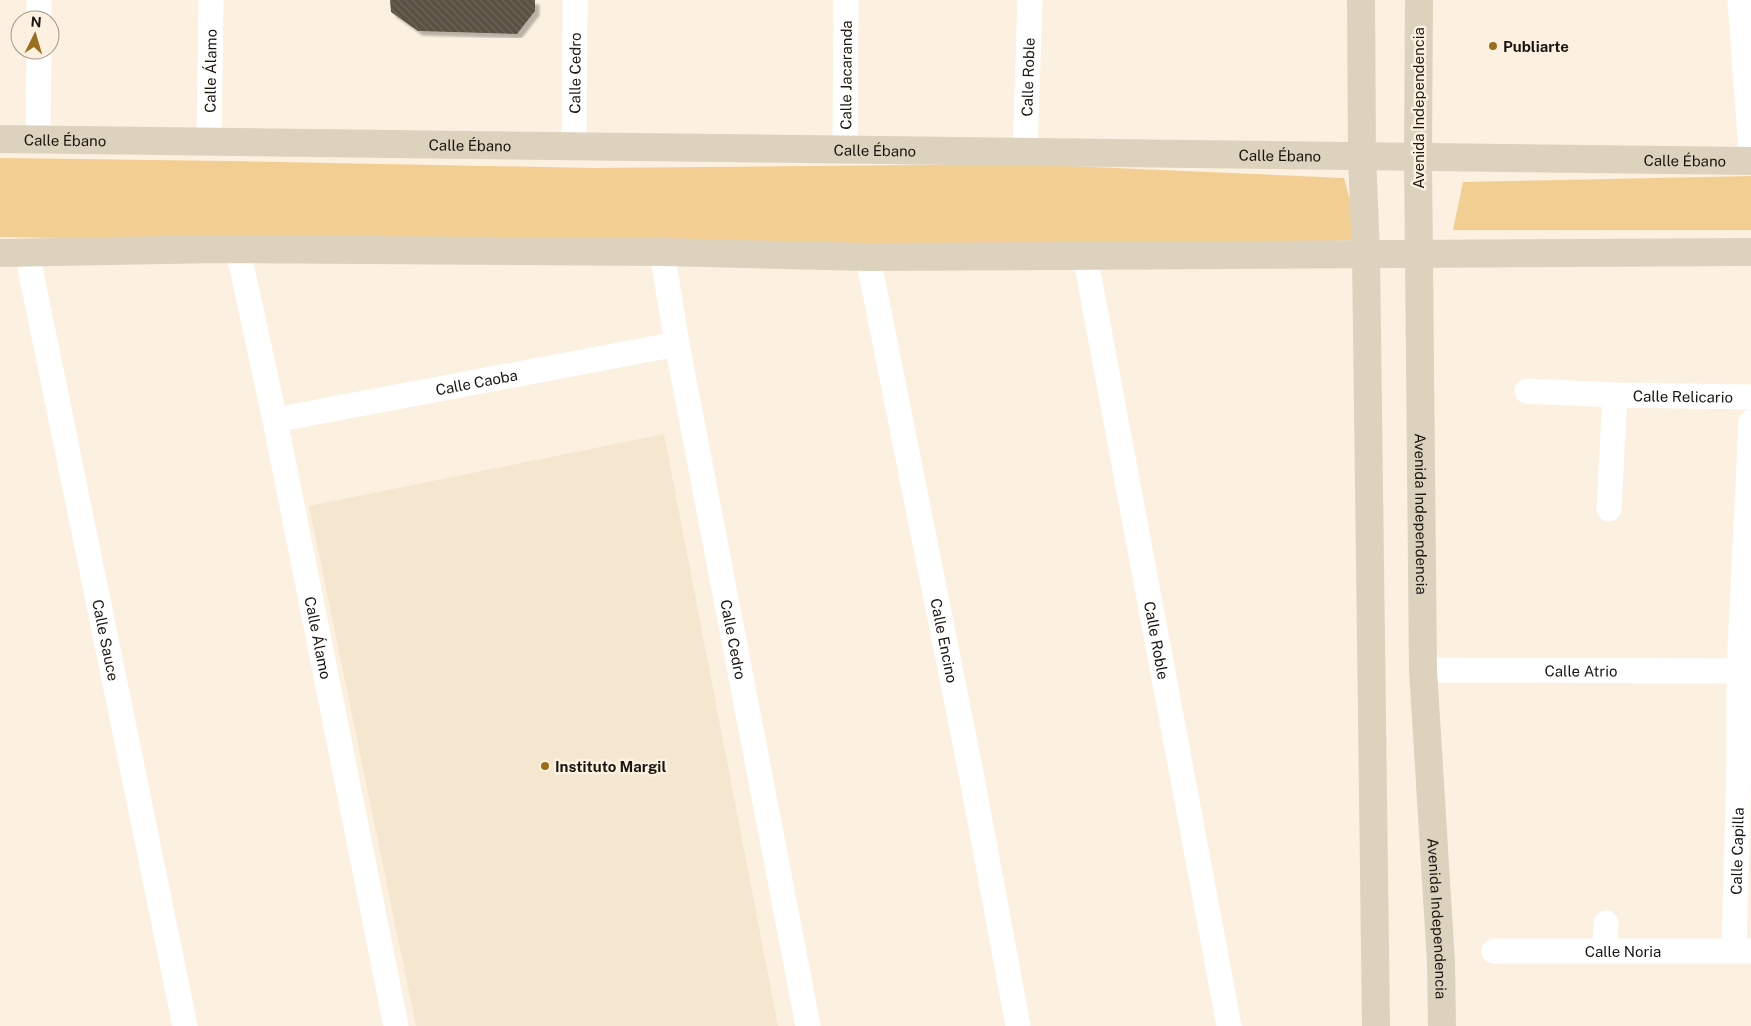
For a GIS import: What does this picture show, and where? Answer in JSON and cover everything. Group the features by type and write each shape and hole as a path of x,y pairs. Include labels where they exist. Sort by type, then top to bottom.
{"street":[{"name":"Calle Álamo","path":"209,142 211,0"},
{"name":"Calle Cedro","path":"574,147 575,0"},
{"name":"Calle Jacaranda","path":"845,150 846,0"},
{"name":"Calle Roble","path":"1025,153 1030,0"},
{"path":"1361,0 1376,1026"},
{"name":"Avenida Independencia","path":"1419,0 1418,157 1424,670 1441,962 1442,1026"},
{"path":"1740,0 1751,152"},
{"path":"38,140 39,60"},
{"name":"Calle Ébano","path":"0,139 1751,161"},
{"name":"Calle Álamo","path":"238,250 275,420 396,1026"},
{"path":"0,253 238,250 662,252 868,257 1751,252"},
{"name":"Calle Cedro","path":"662,252 677,344 808,1026"},
{"name":"Calle Sauce","path":"27,253 185,1026"},
{"name":"Calle Roble","path":"1085,256 1229,1026"},
{"name":"Calle Encino","path":"868,257 972,778 1018,1026"},
{"name":"Calle Caoba","path":"275,420 677,344"},
{"name":"Calle Relicario","path":"1526,391 1615,395 1751,397"},
{"name":"Calle Relicario","path":"1609,509 1615,395"},
{"name":"Calle Capilla","path":"1742,951 1745,765 1739,671 1747,584 1751,422"},
{"name":"Calle Atrio","path":"1424,670 1739,671"},
{"path":"1605,951 1606,923"},
{"name":"Calle Noria","path":"1494,952 1742,951"}],"shaded area":[{"path":"0,158 593,168 1023,164 1344,178 1361,240 1092,248 0,237"},
{"path":"1751,176 1751,230 1453,230 1463,182"},
{"name":"Instituto Margil","path":"664,434 778,1026 416,1026 309,506"}],"building":[{"path":"390,0 535,0 535,11 517,34 418,31 391,12"}],"place":[{"name":"Publiarte","path":"1493,46"},
{"name":"Instituto Margil","path":"545,766"}]}
